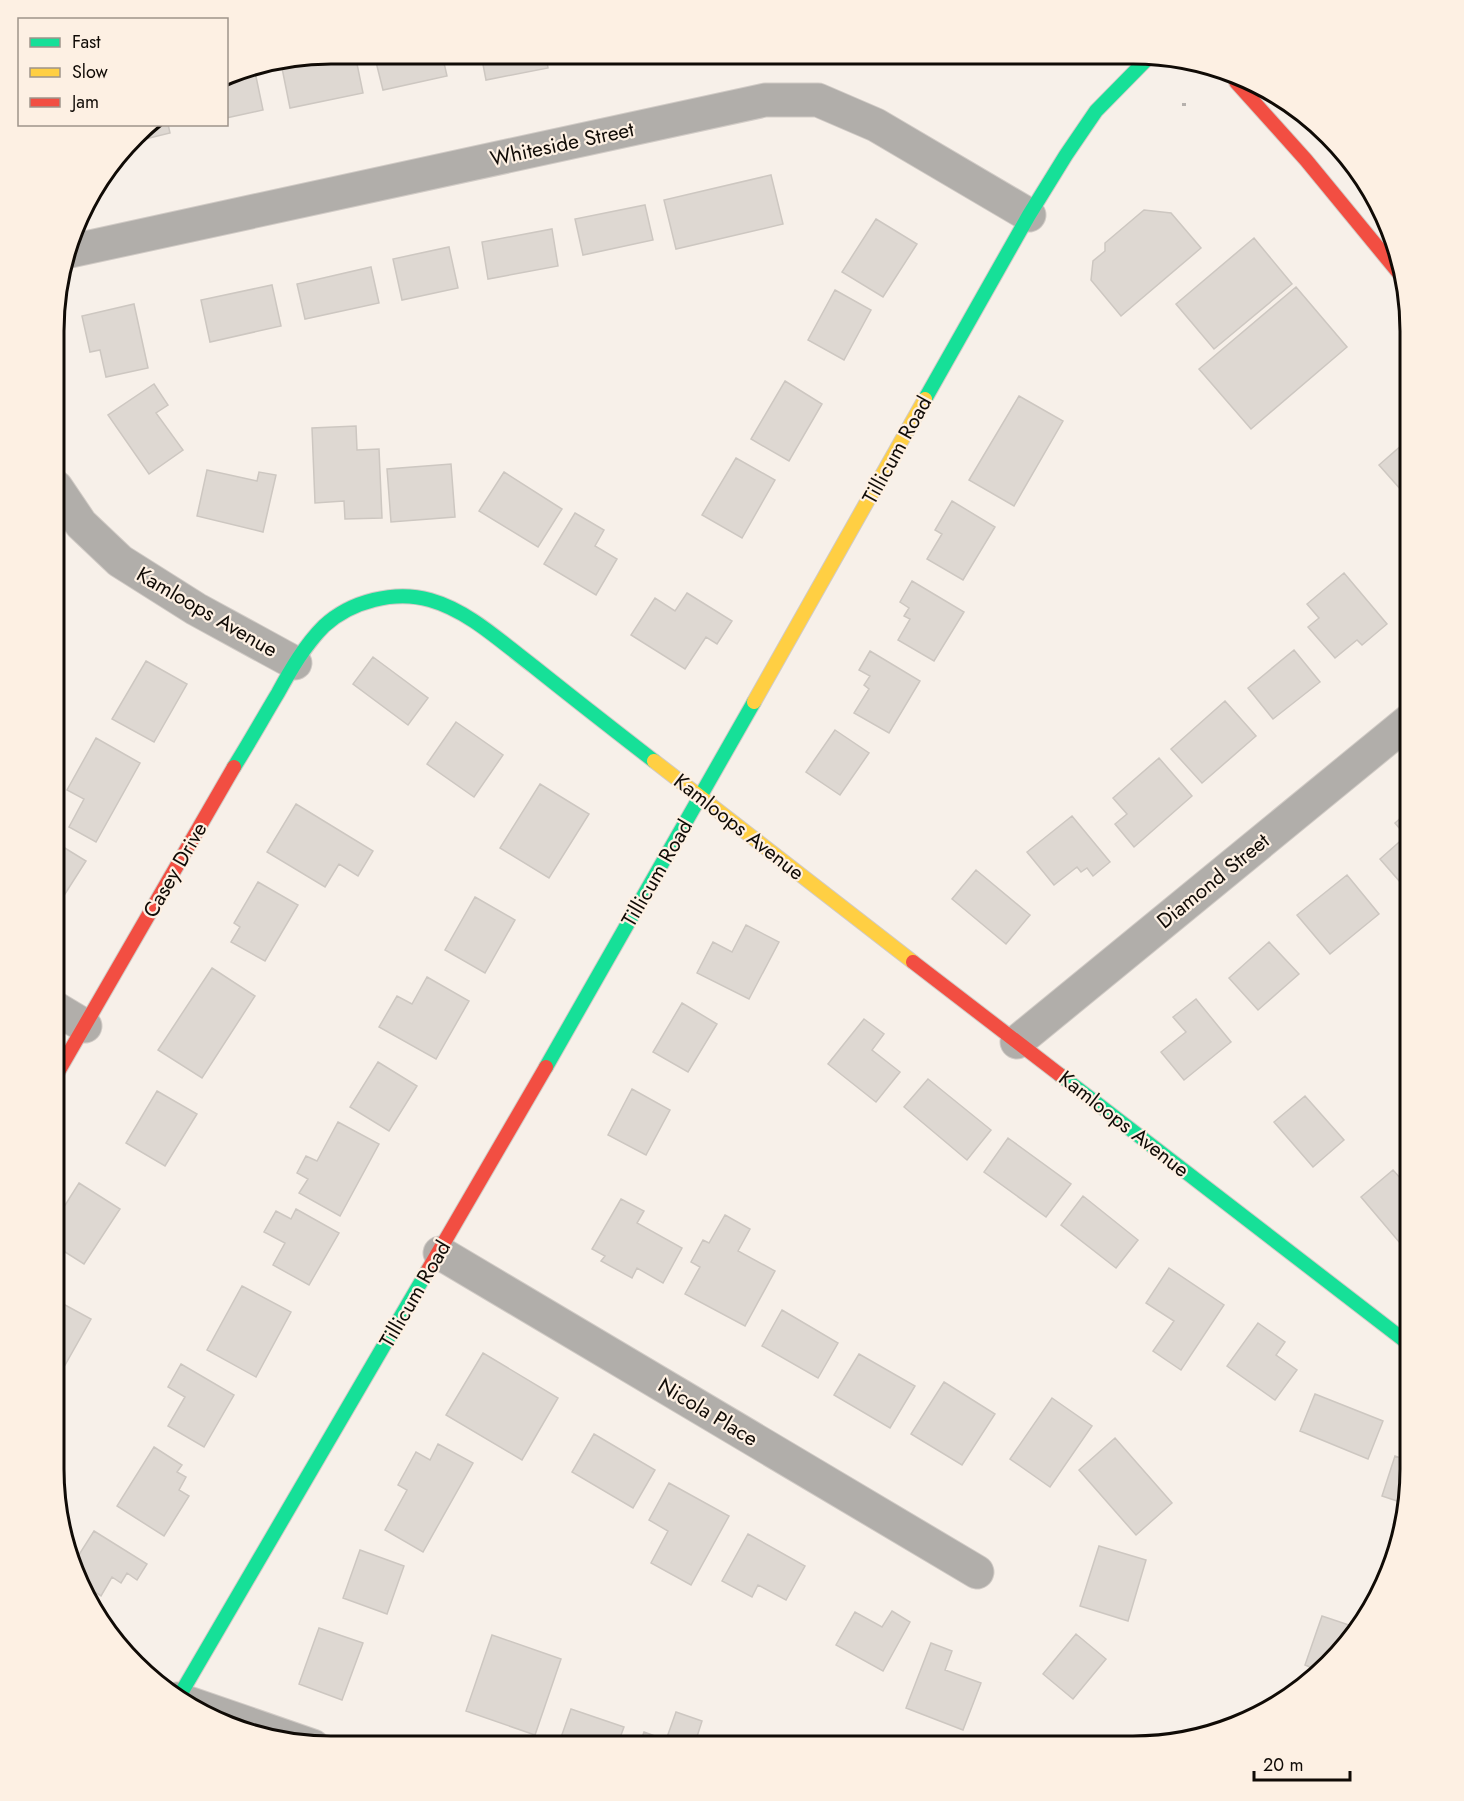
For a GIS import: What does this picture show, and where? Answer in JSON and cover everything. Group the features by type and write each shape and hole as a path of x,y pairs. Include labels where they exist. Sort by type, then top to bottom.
{"street":[{"name":"Tillicum Road","path":"182,1691 440,1253 1029,215 1096,111 1142,65"},
{"path":"1241,88 1306,160 1390,262"},
{"name":"Whiteside Street","path":"78,249 765,100 818,100 876,125 1029,215"},
{"name":"Kamloops Avenue","path":"64,499 81,525 120,561 196,609 295,663 312,637 336,615 374,599 420,597 452,608 480,625 700,798 1400,1337"},
{"name":"Casey Drive","path":"64,1062 295,663"},
{"name":"Diamond Street","path":"1017,1042 1400,728"},
{"path":"64,1013 85,1026"},
{"name":"Nicola Place","path":"440,1253 977,1572"}],"building":[{"path":"357,64 363,93 290,108 282,69 314,65"},
{"path":"376,64 444,64 447,76 383,90"},
{"path":"483,64 547,64 548,68 486,80"},
{"path":"256,76 263,110 228,118 228,85"},
{"path":"161,126 168,126 170,133 148,138"},
{"path":"771,175 783,224 676,249 664,200"},
{"path":"645,205 653,240 583,255 575,219"},
{"path":"1144,210 1171,213 1201,248 1121,316 1091,280 1093,261 1105,251 1105,243"},
{"path":"876,219 917,244 883,297 842,272"},
{"path":"552,229 558,266 488,279 482,242"},
{"path":"1254,238 1292,284 1214,349 1176,304"},
{"path":"449,247 458,288 402,300 393,259"},
{"path":"371,267 379,303 305,319 297,284"},
{"path":"272,285 281,326 210,342 201,300"},
{"path":"1296,287 1347,347 1251,429 1199,369"},
{"path":"835,290 871,310 844,360 808,340"},
{"path":"134,304 148,368 106,377 100,350 90,352 82,316"},
{"path":"785,381 822,404 789,461 751,439"},
{"path":"154,384 168,405 156,413 183,450 149,474 108,415"},
{"path":"1019,396 1063,421 1014,506 969,480"},
{"path":"356,426 357,450 379,449 382,518 345,519 344,501 315,503 312,428"},
{"path":"1400,447 1400,489 1379,465"},
{"path":"736,458 775,480 742,538 702,515"},
{"path":"451,464 455,517 391,522 387,469"},
{"path":"207,470 257,481 259,472 276,475 263,532 197,516"},
{"path":"504,472 562,509 538,547 479,511"},
{"path":"952,501 995,527 963,580 927,559 942,534 935,530"},
{"path":"575,513 604,530 595,546 617,559 596,595 544,564"},
{"path":"1344,573 1387,624 1362,645 1357,640 1335,658 1308,627 1319,618 1307,604"},
{"path":"912,581 964,612 934,661 898,640 910,619 904,616 909,608 900,602"},
{"path":"687,593 732,621 717,644 706,637 685,669 631,635 655,598 675,611"},
{"path":"1294,650 1320,682 1273,719 1248,688"},
{"path":"870,651 920,681 889,733 854,713 869,689 864,685 870,676 859,670"},
{"path":"373,657 428,698 408,725 353,684"},
{"path":"146,661 187,684 154,742 112,719"},
{"path":"1225,701 1256,736 1202,783 1171,749"},
{"path":"456,722 503,755 474,797 427,764"},
{"path":"835,730 869,753 840,795 806,772"},
{"path":"96,738 140,763 96,842 69,827 84,799 67,790"},
{"path":"1159,758 1192,796 1134,847 1115,824 1127,814 1113,798"},
{"path":"540,784 589,814 549,878 500,848"},
{"path":"296,804 373,851 358,876 339,864 325,887 267,852"},
{"path":"1072,816 1110,862 1093,876 1087,868 1081,872 1077,867 1054,885 1027,852"},
{"path":"1400,819 1400,829 1395,823"},
{"path":"1400,841 1400,882 1380,859"},
{"path":"64,848 86,861 64,895"},
{"path":"976,870 1030,915 1006,944 952,899"},
{"path":"1347,875 1379,914 1330,954 1297,915"},
{"path":"258,882 298,905 265,961 231,942 240,927 234,923"},
{"path":"475,897 515,920 485,973 445,950"},
{"path":"746,925 779,942 749,999 697,973 713,942 732,952"},
{"path":"1269,942 1299,974 1258,1010 1229,978"},
{"path":"212,968 255,996 202,1078 158,1050"},
{"path":"427,977 469,1001 436,1059 379,1027 397,996 412,1004"},
{"path":"1196,999 1231,1042 1184,1080 1161,1052 1186,1032 1173,1017"},
{"path":"682,1003 717,1024 688,1072 653,1052"},
{"path":"864,1019 884,1034 872,1050 900,1072 876,1102 828,1064"},
{"path":"378,1062 417,1086 389,1131 350,1107"},
{"path":"928,1079 991,1130 967,1160 904,1107"},
{"path":"632,1089 670,1110 646,1155 608,1135"},
{"path":"157,1091 197,1114 165,1166 126,1143"},
{"path":"1305,1096 1344,1140 1313,1167 1274,1122"},
{"path":"338,1122 379,1144 340,1216 299,1193 308,1179 297,1173 306,1156 317,1161"},
{"path":"1008,1138 1071,1184 1046,1217 984,1172"},
{"path":"1393,1170 1400,1178 1400,1243 1361,1197"},
{"path":"79,1183 120,1209 84,1264 64,1251 64,1207"},
{"path":"1083,1196 1138,1240 1116,1268 1061,1225"},
{"path":"621,1199 644,1211 637,1223 682,1248 663,1283 637,1268 632,1278 601,1261 605,1256 592,1249"},
{"path":"296,1209 339,1233 309,1285 273,1265 285,1243 264,1232 276,1211 291,1219"},
{"path":"725,1215 750,1229 738,1251 775,1271 745,1326 685,1294 700,1267 691,1262 703,1240 709,1243"},
{"path":"1169,1268 1224,1305 1181,1370 1153,1351 1174,1321 1146,1303"},
{"path":"242,1286 291,1312 256,1377 207,1350"},
{"path":"64,1304 91,1319 64,1367"},
{"path":"782,1310 838,1343 818,1378 762,1346"},
{"path":"1258,1323 1285,1342 1276,1355 1297,1370 1275,1400 1227,1366"},
{"path":"483,1353 558,1398 522,1460 446,1415"},
{"path":"859,1354 915,1386 890,1428 834,1395"},
{"path":"181,1364 234,1395 204,1447 168,1426 185,1397 168,1387"},
{"path":"944,1382 995,1414 962,1465 911,1434"},
{"path":"1315,1394 1383,1421 1368,1459 1300,1431"},
{"path":"1052,1398 1092,1426 1050,1487 1010,1459"},
{"path":"594,1434 655,1470 633,1508 572,1472"},
{"path":"1115,1438 1172,1503 1136,1535 1079,1470"},
{"path":"438,1444 473,1463 423,1552 385,1530 407,1490 398,1485 416,1452 430,1460"},
{"path":"154,1447 182,1465 177,1472 186,1477 179,1490 189,1496 164,1536 117,1506"},
{"path":"1395,1456 1400,1458 1397,1501 1382,1496"},
{"path":"669,1483 729,1516 691,1585 651,1563 668,1531 649,1520"},
{"path":"94,1531 147,1564 137,1580 127,1573 121,1583 112,1577 101,1596 94,1591 79,1555"},
{"path":"748,1534 805,1566 786,1600 758,1585 752,1597 722,1581"},
{"path":"1099,1546 1146,1560 1128,1621 1080,1606"},
{"path":"360,1550 404,1566 387,1614 343,1598"},
{"path":"892,1611 910,1622 883,1671 836,1645 855,1612 882,1627"},
{"path":"1322,1616 1349,1625 1311,1668 1305,1665"},
{"path":"319,1628 363,1643 342,1700 299,1684"},
{"path":"1076,1634 1106,1659 1073,1699 1043,1674"},
{"path":"492,1635 561,1659 535,1735 466,1711"},
{"path":"931,1643 952,1651 945,1670 981,1683 963,1730 906,1708"},
{"path":"571,1709 624,1727 621,1736 562,1736"},
{"path":"676,1712 702,1721 697,1736 667,1736"},
{"path":"644,1732 655,1736 643,1736"}],"traffic: fast":[{"path":"925,399 1029,215 1066,155 1096,111 1142,65"},
{"path":"234,767 299,658 324,626 335,617 360,604 402,596 430,600 471,619 654,761"},
{"path":"546,1067 754,702"},
{"path":"1060,1075 1400,1337"},
{"path":"182,1691 428,1270"}],"traffic: slow":[{"path":"754,702 925,399"},
{"path":"654,761 913,962"}],"traffic: jam":[{"path":"1241,88 1306,160 1390,262"},
{"path":"64,1061 234,767"},
{"path":"913,962 1060,1075"},
{"path":"428,1270 546,1067"}]}
